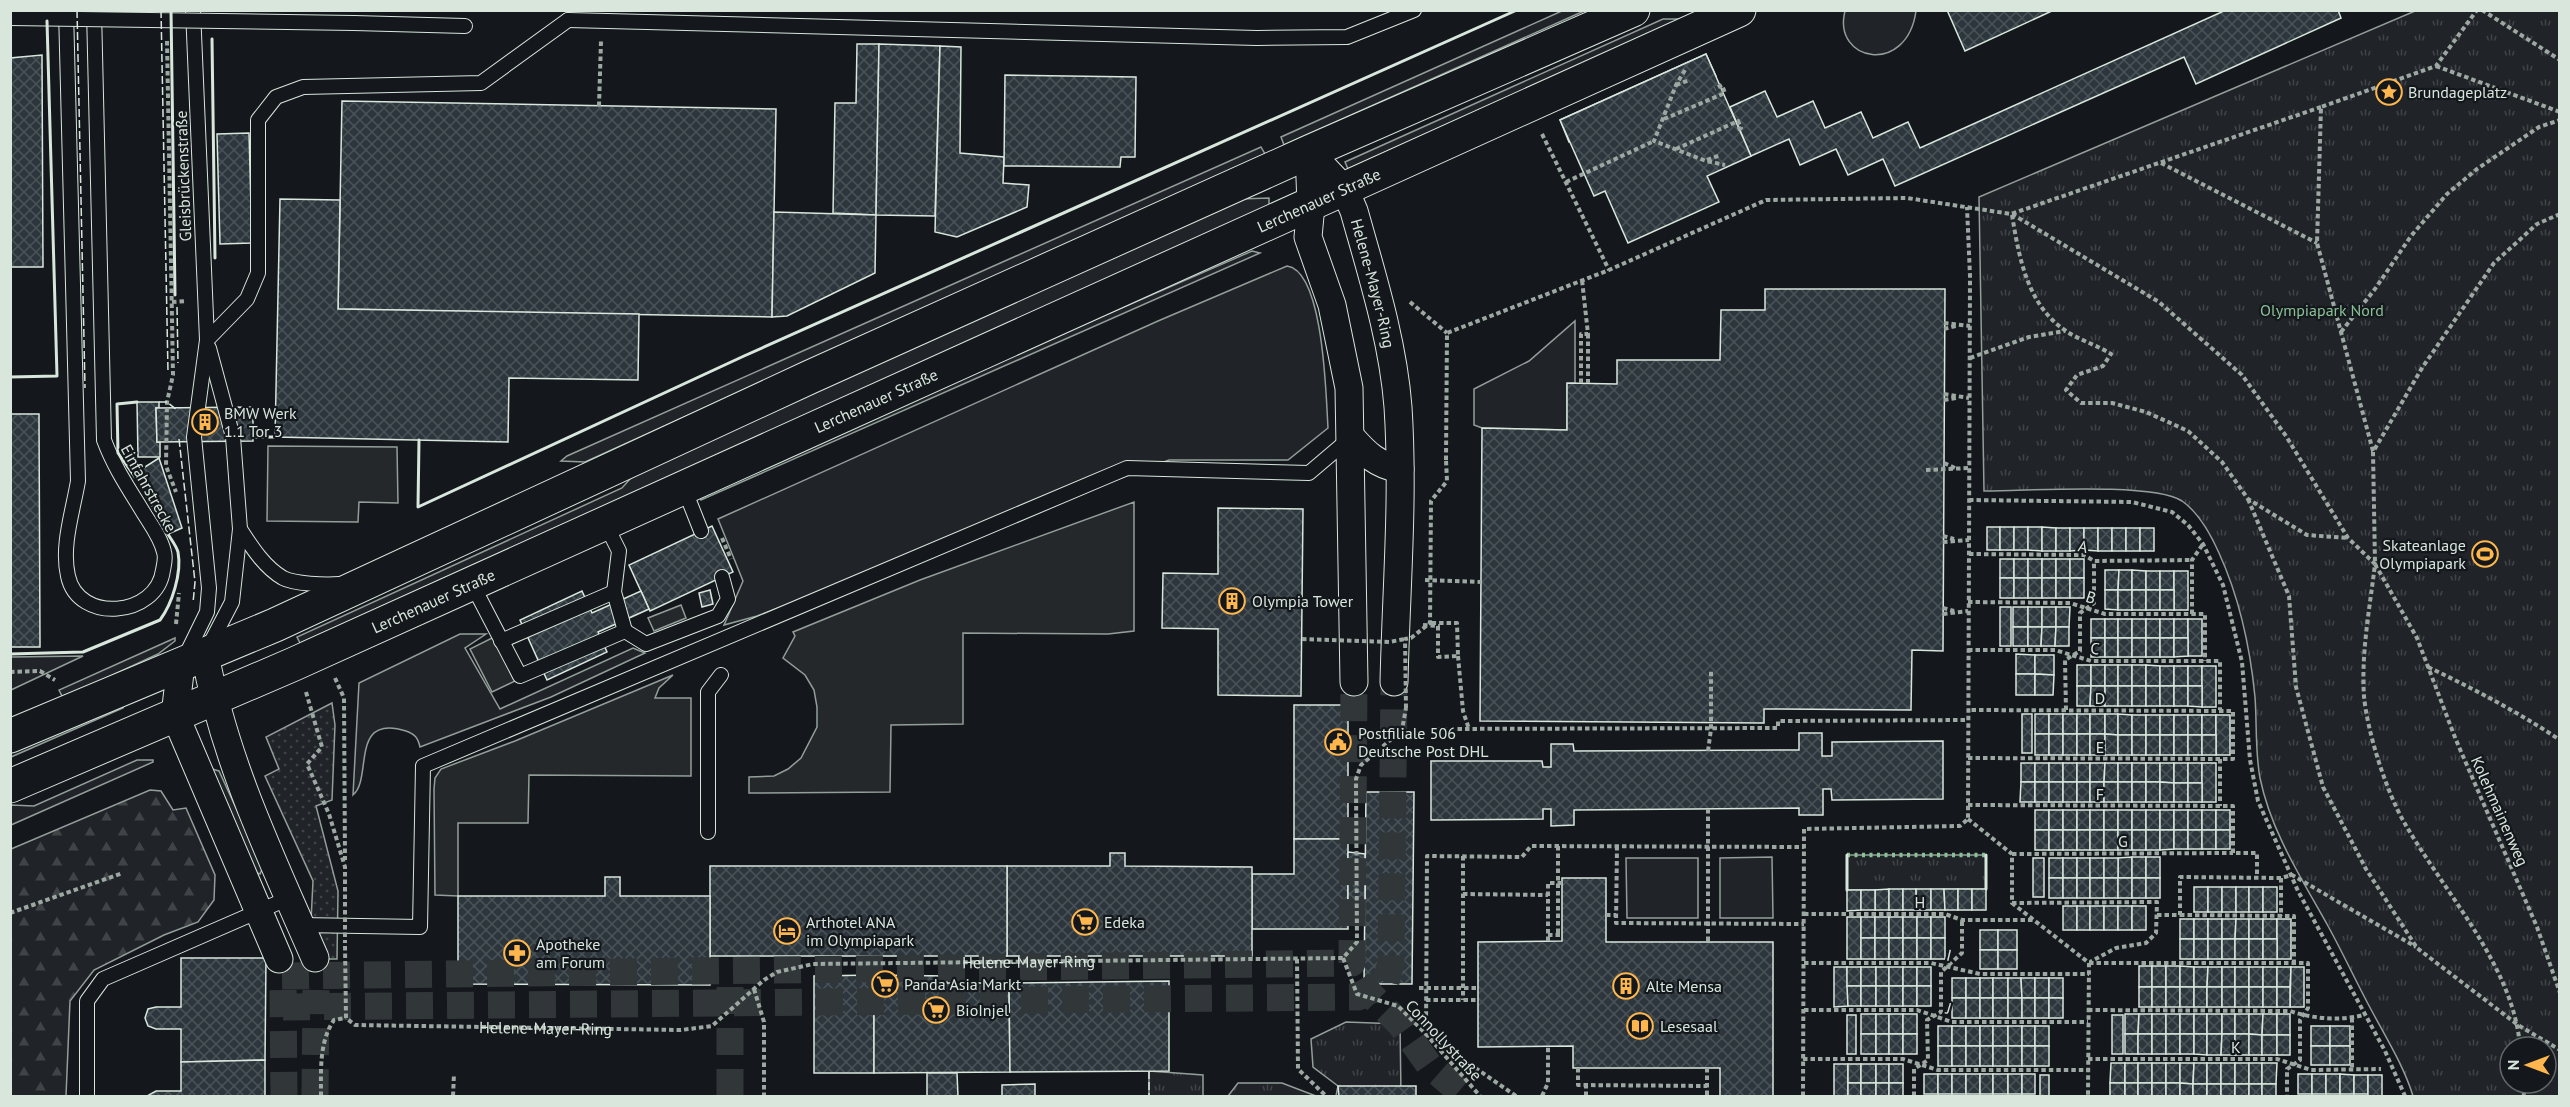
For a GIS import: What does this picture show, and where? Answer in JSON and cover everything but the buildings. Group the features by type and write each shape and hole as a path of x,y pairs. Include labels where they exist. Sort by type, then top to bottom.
{"main road":[{"path":"10,736 275,625 810,376 1632,10"},
{"name":"Lerchenauer Straße","path":"10,786 294,664 1736,11"}],"street":[{"name":"Helene-Mayer-Ring","path":"1309,152 1345,190 1360,232 1391,354 1398,406 1400,469 1394,682"},
{"path":"1309,152 1311,205 1308,237 1332,305 1349,388 1354,682"},
{"path":"1351,437 1371,458 1385,466 1400,469"},
{"path":"193,659 213,699 240,780 315,958"},
{"path":"193,659 175,715 279,959"}],"lane":[{"name":"Einfahrstrecke","path":"66,10 78,481 65,555 68,578 80,599 101,608 130,608 145,602 162,581 165,555 159,538 112,462 104,440 94,10"},
{"name":"Gleisbrückenstraße","path":"193,10 207,340"},
{"path":"193,659 207,612 209,588 194,438 207,340 247,299 258,273 258,120 276,97 303,87 481,82 569,15 601,21 1257,38 1347,37 1414,10"},
{"path":"10,18 465,26"},
{"path":"193,659 232,602 240,529 233,437 207,340"},
{"path":"301,925 420,927 423,766 1127,468 1309,473 1351,437"},
{"path":"684,488 701,531"},
{"path":"605,523 619,551 614,592 625,631 646,644 718,616 728,600 722,577"},
{"path":"240,529 257,555 284,579 326,585 362,583"},
{"path":"471,582 520,676 625,631"},
{"path":"501,641 614,592"},
{"path":"708,832 708,692 722,675"},
{"path":"87,1096 87,1001 103,979 289,898"}],"path":[{"path":"2012,214 2436,66 2477,10"},
{"path":"2482,10 2559,60"},
{"path":"599,106 601,21"},
{"path":"167,34 173,375 167,402 166,466 177,495"},
{"path":"2436,66 2559,112"},
{"path":"1566,182 1654,141 1676,86 1685,70"},
{"path":"1676,86 1690,80"},
{"path":"1663,120 1725,93 1722,86 1715,89"},
{"path":"2321,107 2317,243 2373,452 2374,564 2364,666 2364,697 2386,782 2403,820 2474,930 2511,998 2519,1035"},
{"path":"2341,332 2411,236 2447,194 2477,169 2539,127 2559,120"},
{"path":"1676,149 1738,121 1741,128 1735,130"},
{"path":"1537,125 1609,270"},
{"path":"1654,141 1706,161 1725,165"},
{"path":"1706,161 1720,154"},
{"path":"2161,162 2317,243"},
{"path":"1447,333 1609,270 1766,200 1907,198 2012,214 2159,302 2242,375 2286,436 2348,538 2374,564"},
{"path":"1803,1096 1804,829 1960,826 1968,819 1970,276 1967,207"},
{"path":"2373,452 2422,368 2494,263 2537,224 2559,213"},
{"path":"2012,214 2020,263 2046,313 2066,331 2094,343 2111,354 2103,366 2077,375 2066,390 2081,403 2112,403 2146,412 2188,431 2222,462 2248,499 2289,596 2296,687 2323,787 2366,869 2417,948"},
{"path":"1582,280 1588,333 1588,383"},
{"path":"1409,302 1447,333"},
{"path":"1944,323 1970,326"},
{"path":"1944,329 1957,326"},
{"path":"1970,358 2029,337 2066,331"},
{"path":"1430,623 1431,501 1447,482 1447,333"},
{"path":"1581,383 1581,334 1588,333"},
{"path":"1944,394 1969,398"},
{"path":"1944,400 1956,397"},
{"path":"1944,463 1956,468"},
{"path":"1926,470 1969,468"},
{"path":"2248,499 2307,535 2348,538"},
{"path":"1969,500 2132,502 2152,505 2172,512 2188,525 2203,544 2223,585 2242,662 2250,760 2258,801 2298,891 2385,1051 2405,1096"},
{"path":"1943,536 1956,540"},
{"path":"1943,542 1969,540"},
{"path":"2192,614 2192,560 2203,544"},
{"name":"A","path":"1969,555 2084,555 2094,561 2192,560"},
{"path":"2066,710 2065,660 2080,651 2080,613 2094,603 2094,561"},
{"name":"Kolehmainenweg","path":"2374,564 2417,638 2456,740 2537,927 2559,993"},
{"path":"1396,579 1481,582"},
{"path":"176,625 179,591"},
{"name":"B","path":"1968,602 2070,603 2104,614 2205,614 2205,661"},
{"path":"1943,608 1956,612"},
{"path":"1943,614 1968,611"},
{"path":"1302,639 1389,642 1411,638 1430,623 1457,623 1463,711 1470,729"},
{"path":"1438,626 1438,657 1458,656"},
{"path":"1343,958 1357,942 1356,779 1361,765 1402,730 1406,708 1405,639"},
{"name":"C","path":"1968,650 2055,650 2091,661 2220,661 2220,711"},
{"path":"2428,667 2479,692 2559,740"},
{"path":"1708,751 1711,729 1711,670"},
{"path":"10,672 40,671 55,680"},
{"path":"321,1096 321,1070 326,1031 334,1020 346,1018 344,698 334,677"},
{"path":"309,700 322,747 307,764 329,814 345,867"},
{"name":"D","path":"1968,710 2233,711 2233,759"},
{"path":"1435,729 1778,728 1778,721 1968,720"},
{"name":"E","path":"1968,758 2233,759"},
{"path":"2220,759 2220,806"},
{"name":"F","path":"1968,805 2233,806 2233,853"},
{"path":"1708,809 1708,942"},
{"path":"1968,819 2012,854 2012,903"},
{"path":"1516,1096 1426,1034 1427,856 1522,857 1532,846 1804,847"},
{"path":"1548,935 1560,935 1558,846"},
{"path":"1617,846 1616,923 1804,924"},
{"name":"G","path":"2012,854 2257,853 2257,877"},
{"path":"1463,856 1463,1000"},
{"path":"10,913 123,873"},
{"path":"2180,915 2180,877 2280,878 2292,875 2417,948 2518,1025 2559,1050"},
{"path":"2280,878 2280,916"},
{"path":"1548,941 1548,883 1562,883"},
{"path":"1463,894 1548,895"},
{"path":"2012,903 2157,902 2156,933 2146,943 2116,948 2089,963"},
{"path":"2012,903 2089,963 2308,963 2308,1008 2301,1020 2301,1060 2287,1069 2287,1096"},
{"name":"H","path":"1804,914 1945,914 1962,920 2035,920"},
{"path":"1605,915 1616,915"},
{"path":"2157,915 2294,916 2294,963"},
{"path":"1914,1096 1914,1069 1928,1060 1927,1020 1941,1012 1941,972 1962,953 1962,920"},
{"name":"Helene-Mayer-Ring","path":"346,1018 355,1024 681,1030 712,1026 777,972 813,964 1343,958"},
{"name":"Connollystraße","path":"1343,958 1358,994 1398,1006 1426,1034 1480,1096"},
{"path":"1296,959 1298,1070 1326,1096"},
{"name":"I","path":"1804,963 1931,963 1980,974 2089,974"},
{"path":"2088,1096 2089,963"},
{"path":"1419,988 1478,988"},
{"path":"754,989 764,1022 764,1096"},
{"path":"1426,1000 1478,1000"},
{"name":"J","path":"1804,1010 1917,1010 1952,1022 2088,1022"},
{"path":"2088,1010 2290,1011 2311,1018 2352,1018 2364,1015"},
{"path":"2352,1018 2352,1070"},
{"path":"1542,1096 1548,1083 1548,1046"},
{"path":"1803,1059 1903,1059 1938,1070 2088,1070"},
{"name":"K","path":"2088,1059 2277,1059 2311,1070 2381,1070"},
{"path":"1578,1068 1578,1085 1707,1086"},
{"path":"1707,1068 1707,1096"},
{"path":"453,1096 454,1074"},
{"path":"1586,1096 1587,1085"}],"green space":[{"path":"1564,10 1584,11 1284,145 1281,137"},
{"path":"1845,10 1916,11 1910,32 1899,46 1886,53 1872,54 1859,51 1849,42 1844,28"},
{"name":"Olympiapark Nord","path":"2415,11 2559,11 2559,1096 2413,1096 2395,1054 2279,836 2265,798 2258,768 2255,697 2243,623 2233,588 2219,553 2193,511 2182,501 2167,495 2144,491 2087,489 1984,491 1979,197"},
{"path":"1663,19 1681,19 1348,169 1345,162"},
{"path":"1261,147 1265,154 585,462 561,461 567,456"},
{"path":"1269,198 1269,206 300,643 297,637 622,488 638,470 1239,199"},
{"path":"1252,251 1260,253 701,500 698,493"},
{"path":"1287,266 1299,273 1309,289 1316,311 1324,364 1328,428 1288,460 1169,460 757,616 724,625 743,581 718,519 1158,321"},
{"path":"1575,321 1575,383 1567,384 1567,430 1482,428 1474,425 1474,389 1529,361"},
{"path":"460,634 486,634 465,648 500,709 633,648 645,653 551,697 420,747 416,737 406,731 388,728 376,731 369,739 359,787 353,795 359,683"},
{"path":"175,638 175,641 158,654 63,698 59,690"},
{"path":"83,656 11,690 11,657"},
{"path":"125,703 123,708 11,757 11,750"},
{"path":"332,703 335,725 332,800 316,806 338,891 337,959 314,959 311,921 313,881 265,776 279,769 266,737"},
{"path":"137,760 153,760 153,762 11,825 11,805 34,806"},
{"path":"212,769 219,771 263,867 260,874 252,871"},
{"path":"150,790 161,791 173,810 186,808 215,875 214,900 198,922 164,935 94,970 70,1001 66,1096 11,1096 11,849"},
{"path":"1847,855 1986,855 1986,889 1847,890"},
{"path":"1772,857 1773,918 1720,918 1720,858"},
{"path":"1626,858 1698,858 1698,918 1627,918"},
{"path":"1346,1022 1400,1024 1401,1096 1336,1096 1338,1086 1313,1067 1311,1039"},
{"path":"1149,1071 1203,1075 1203,1096 1149,1096"},
{"path":"1238,1083 1282,1083 1316,1096 1228,1096"}],"shaded area":[{"path":"268,446 397,447 398,503 359,502 358,522 267,521"},
{"path":"1134,502 1134,631 1108,634 963,633 963,724 891,725 890,792 749,793 749,777 774,776 788,769 801,758 817,727 814,690 805,675 783,658 795,636 793,632 920,580"},
{"path":"681,605 686,618 654,631 648,618"},
{"path":"494,637 517,680 492,692 470,649"},
{"path":"673,675 659,688 655,698 691,698 691,776 529,775 528,823 458,823 458,896 435,895 434,789 435,778 441,769 515,741"}],"tunnel":[{"path":"282,976 1352,963 1354,682"},
{"path":"283,1007 1358,997 1386,982 1391,962 1394,682"},
{"path":"1361,979 1369,993 1400,1024 1429,1065 1465,1096"},
{"path":"730,987 730,1096"},
{"path":"283,990 284,1096"},
{"path":"315,1096 316,990"}],"hedge":[{"path":"1847,855 1986,855"}],"fence":[{"path":"77,10 85,388"},
{"path":"161,10 168,372"},
{"path":"177,307 178,363"},
{"path":"159,402 167,402 177,410"},
{"path":"179,439 195,582 193,603"},
{"path":"1149,1071 1149,1096"}],"wall":[{"path":"171,10 175,295"},
{"path":"419,440 418,507 744,356 1517,10"},
{"path":"10,377 57,376 47,21"},
{"path":"212,39 215,258"},
{"path":"135,477 118,453 117,404 137,402"},
{"path":"253,437 275,437"},
{"path":"10,654 83,652 160,620 172,597 179,569 178,552 166,531"},
{"path":"1847,855 1847,890"},
{"path":"1986,855 1986,889"}],"place":[{"name":"Brundageplatz","path":"2389,92"},
{"name":"BMW Werk 1.1 Tor 3","path":"205,422"},
{"name":"Skateanlage Olympiapark","path":"2485,554"},
{"name":"Olympia Tower","path":"1232,601"},
{"name":"Postfiliale 506 Deutsche Post DHL","path":"1338,742"},
{"name":"Edeka","path":"1085,922"},
{"name":"Arthotel ANA im Olympiapark","path":"787,931"},
{"name":"Apotheke am Forum","path":"517,953"},
{"name":"Panda Asia Markt","path":"885,984"},
{"name":"Alte Mensa","path":"1626,986"},
{"name":"BioInjel","path":"936,1010"},
{"name":"Lesesaal","path":"1640,1026"}]}
